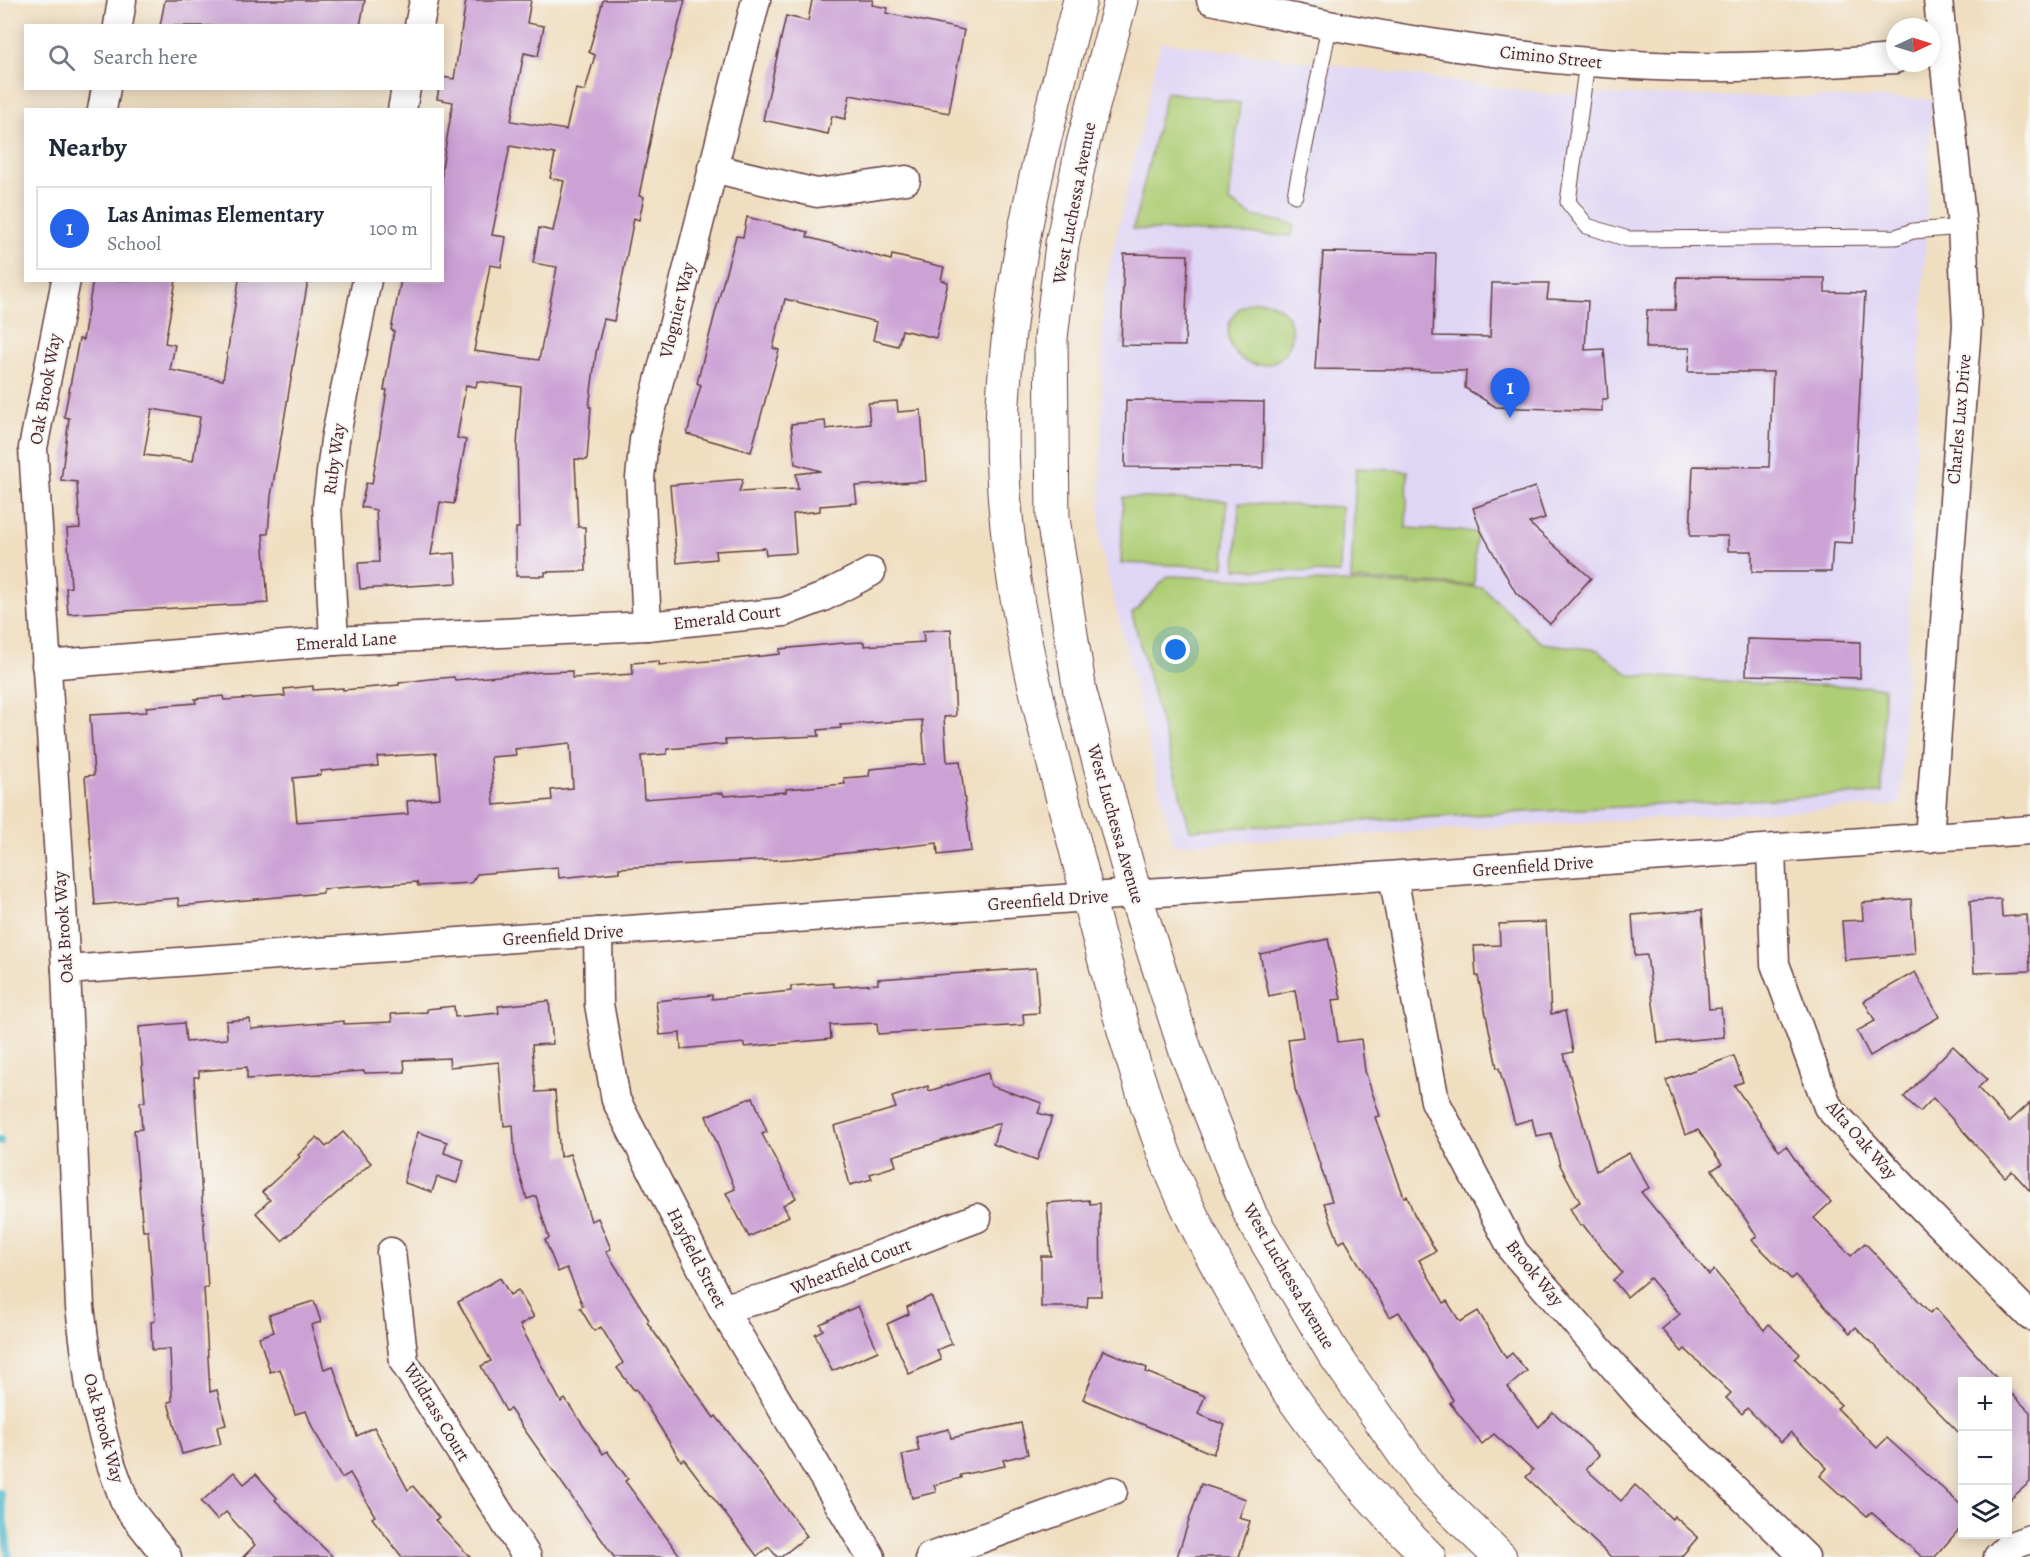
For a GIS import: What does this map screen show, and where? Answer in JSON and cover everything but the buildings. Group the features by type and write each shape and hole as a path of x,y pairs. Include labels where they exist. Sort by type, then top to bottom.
{"street":[{"path":"118,24 122,0"},
{"path":"419,24 424,0"},
{"name":"Vlognier Way","path":"647,626 640,478 645,440 756,0"},
{"path":"1080,0 1040,154 1022,241 1008,338 1003,404 1003,492 1011,577 1041,714 1121,1026 1165,1156 1205,1245 1288,1390 1382,1511 1429,1557"},
{"name":"West Luchessa Avenue","path":"1121,0 1083,144 1062,244 1051,338 1053,519 1080,692 1135,894 1186,1052 1251,1216 1332,1351 1424,1483 1500,1557"},
{"name":"Cimino Street","path":"1211,0 1329,27 1587,62 1734,68 1886,60"},
{"name":"Charles Lux Drive","path":"1938,0 1938,18"},
{"name":"Charles Lux Drive","path":"1929,838 1967,325 1962,227 1939,72"},
{"path":"102,108 106,90"},
{"path":"402,108 406,90"},
{"path":"712,168 817,193 906,180"},
{"name":"Oak Brook Way","path":"66,282 33,448 66,970 80,1307 90,1387 111,1464 126,1505 166,1557"},
{"name":"Ruby Way","path":"334,641 327,507 335,440 367,282"},
{"name":"Emerald Court","path":"647,626 784,612 821,598 871,572"},
{"name":"Emerald Lane","path":"46,665 334,641 647,626"},
{"name":"Greenfield Drive","path":"66,970 2030,830"},
{"name":"Alta Oak Way","path":"1771,849 1775,964 1828,1107 1924,1210 2030,1316"},
{"name":"Brook Way","path":"1393,876 1435,1101 1514,1252 1650,1408 1805,1557"},
{"name":"Hayfield Street","path":"598,932 599,1004 616,1100 722,1308 871,1557"},
{"name":"Wheatfield Court","path":"722,1308 769,1297 977,1218"},
{"name":"Wildrass Court","path":"391,1252 405,1362 527,1557"},
{"path":"930,1557 1113,1491"}],"lane":[{"path":"1295,195 1329,27"},
{"path":"1587,62 1568,202 1587,226 1628,239 1778,240 1896,237 1913,231 1962,227"}],"shaded area":[{"path":"1161,42 1548,94 1932,99 1900,805 1173,845 1100,542 1103,294"}],"green space":[{"path":"1166,92 1240,103 1229,201 1252,216 1294,224 1292,236 1133,229"},
{"path":"1260,301 1278,307 1286,315 1292,333 1286,351 1278,359 1260,365 1242,359 1234,351 1228,333 1234,315 1242,307"},
{"path":"1356,468 1408,471 1406,528 1476,532 1474,585 1351,580"},
{"path":"1123,497 1227,501 1224,567 1121,563"},
{"path":"1239,503 1342,507 1340,573 1236,569"},
{"path":"1168,576 1482,587 1541,643 1598,650 1630,675 1767,684 1884,687 1882,793 1190,830 1132,614"}],"waterway":[{"path":"0,1493 9,1557"}],"place":[{"name":"Las Animas Elementary","path":"1510,418"}]}
